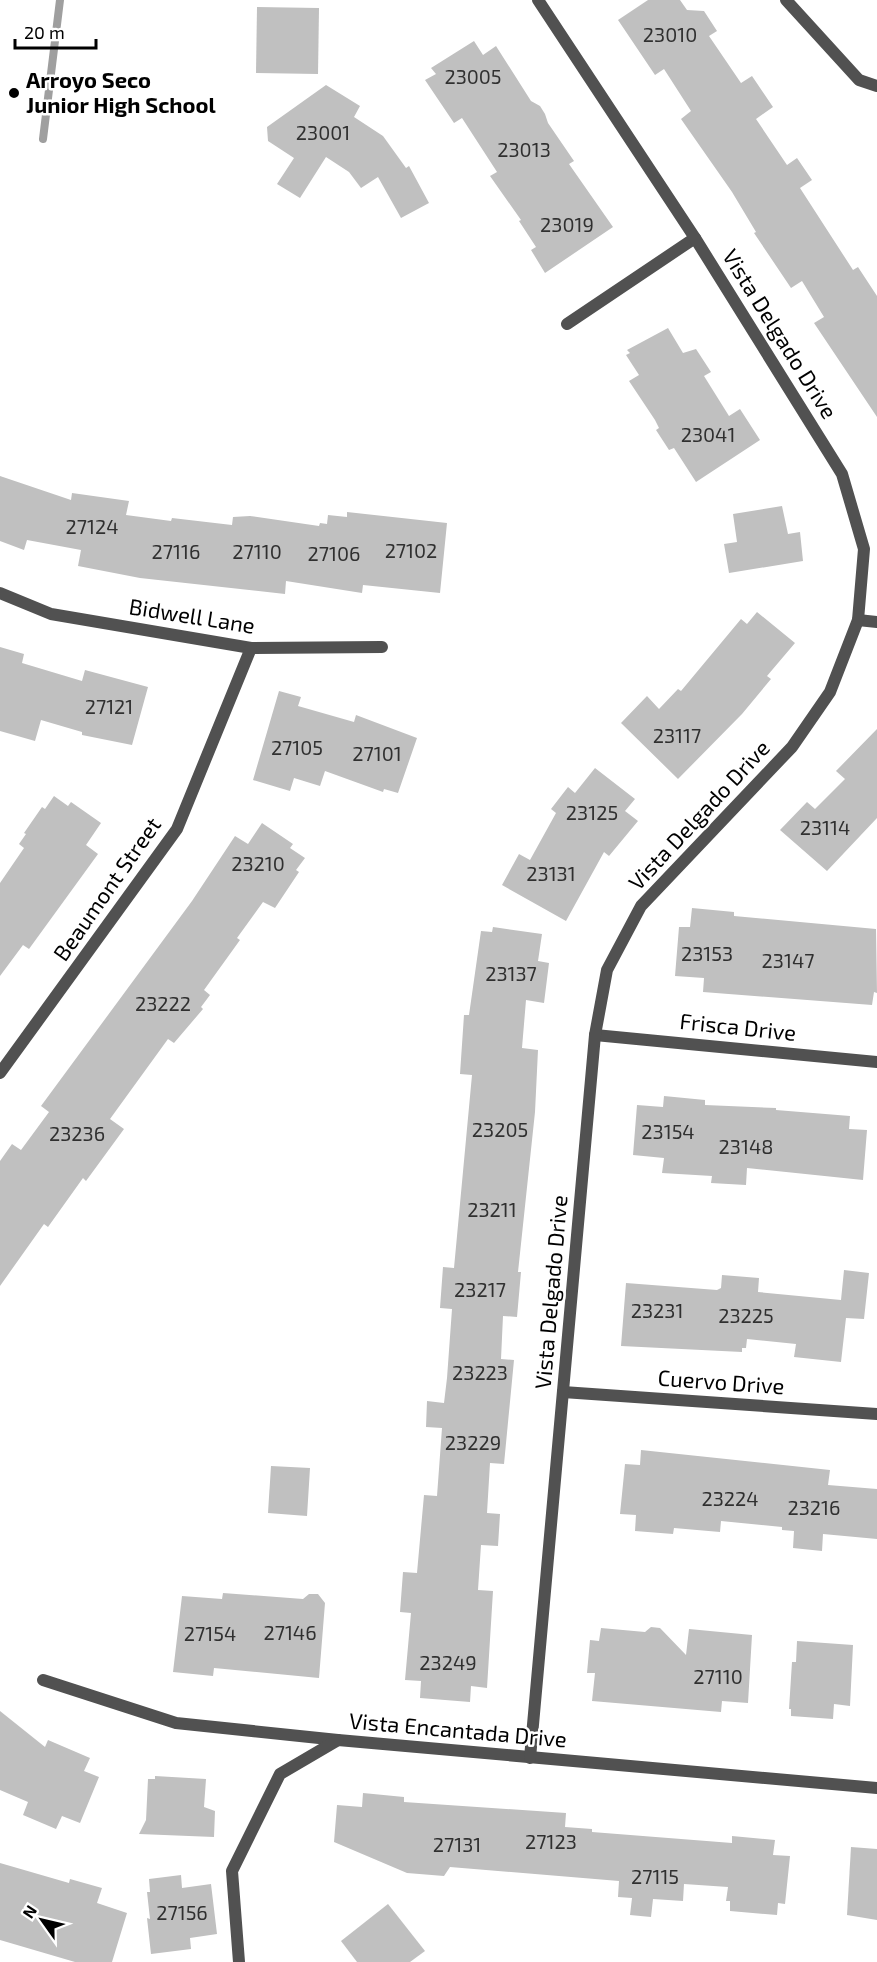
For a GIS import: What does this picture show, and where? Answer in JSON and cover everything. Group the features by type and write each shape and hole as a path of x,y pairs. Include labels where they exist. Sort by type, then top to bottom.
{"street":[{"name":"Vista Delgado Drive","path":"530,1758 595,1035 607,970 642,906 792,747 830,692 858,620 864,549 842,474 695,238 538,0"},
{"path":"786,0 859,80 877,86"},
{"path":"567,324 695,238"},
{"name":"Bidwell Lane","path":"0,593 51,614 250,648 382,647"},
{"path":"858,620 877,622"},
{"name":"Beaumont Street","path":"0,1074 177,829 250,648"},
{"name":"Frisca Drive","path":"595,1035 877,1062"},
{"name":"Cuervo Drive","path":"563,1392 877,1414"},
{"name":"Vista Encantada Drive","path":"43,1680 176,1723 530,1758 877,1788"},
{"path":"239,1962 231,1871 280,1774 338,1740"}],"building":[{"path":"648,0 680,0 687,10 704,11 717,31 709,36 741,83 752,76 773,107 756,119 787,165 797,158 812,180 800,188 853,270 858,267 877,296 877,417 814,323 824,317 802,281 791,288 754,233 756,232 732,192 681,119 691,111 664,69 655,75 618,20"},
{"path":"257,7 319,8 318,74 256,73"},
{"path":"474,41 483,55 496,46 531,101 540,106 548,123 574,161 569,164 613,227 545,273 531,250 536,247 519,221 521,220 490,176 497,172 462,118 454,123 425,80 436,74 431,68"},
{"path":"326,85 360,106 354,117 383,136 406,168 409,166 429,203 401,218 378,177 361,188 349,172 326,157 300,198 277,184 294,158 268,141 267,127"},
{"path":"668,328 683,353 696,349 711,372 704,376 729,416 740,409 760,440 696,482 674,448 669,450 656,430 659,428 655,420 629,381 639,375 626,355 630,353 627,350"},
{"path":"0,476 71,500 72,493 129,501 126,515 171,521 172,518 232,525 233,517 250,516 319,526 320,523 327,524 328,515 347,517 347,512 447,523 440,593 363,585 362,593 286,581 285,594 140,578 78,566 81,550 27,540 24,550 0,541"},
{"path":"782,506 788,534 800,532 803,561 729,573 724,544 737,542 733,514"},
{"path":"757,612 795,643 767,676 771,679 742,714 678,779 621,723 647,696 659,709 678,689 681,691 741,619 747,624"},
{"path":"0,647 24,654 22,663 82,681 85,670 148,687 132,745 82,735 82,732 41,720 35,741 0,731"},
{"path":"279,691 301,697 298,706 354,722 356,715 417,738 398,793 384,789 383,792 325,771 320,786 294,778 290,791 253,780"},
{"path":"877,729 877,818 827,871 780,830 807,802 815,809 845,779 836,771"},
{"path":"595,768 635,799 625,811 638,821 609,856 604,852 566,921 502,885 519,854 530,860 556,813 551,809 568,787 575,793"},
{"path":"54,796 68,806 71,802 101,823 86,845 98,854 29,949 23,945 0,976 0,883 24,848 19,844 26,834 24,833 42,807 45,809"},
{"path":"262,823 293,844 290,848 305,858 296,870 299,872 275,908 263,902 237,938 240,940 204,990 210,995 201,1007 203,1009 174,1043 168,1039 110,1119 124,1129 86,1181 83,1178 48,1227 44,1224 0,1286 0,1161 12,1144 21,1150 49,1112 41,1106 192,901 235,836 248,844"},
{"path":"692,908 734,912 734,916 876,929 877,993 874,992 872,1005 703,992 704,978 675,976 679,927 690,927"},
{"path":"493,927 542,934 538,961 549,963 544,1003 526,1000 522,1048 538,1050 535,1112 518,1272 521,1272 517,1317 503,1316 501,1359 514,1360 504,1464 490,1463 487,1513 500,1514 498,1546 481,1545 478,1590 493,1591 487,1688 471,1686 470,1702 420,1698 421,1681 405,1680 411,1613 400,1612 403,1572 417,1573 424,1495 437,1496 442,1428 426,1427 427,1401 444,1403 447,1378 452,1309 440,1308 443,1267 454,1268 472,1075 460,1074 464,1015 469,1015 481,931 492,932"},
{"path":"664,1096 705,1100 705,1105 776,1108 776,1110 850,1116 849,1129 867,1130 863,1180 747,1168 746,1185 711,1183 712,1176 662,1173 664,1158 633,1155 637,1105 663,1107"},
{"path":"844,1270 869,1273 864,1319 846,1318 841,1362 794,1357 796,1344 747,1339 746,1348 742,1348 742,1352 621,1346 626,1283 717,1290 721,1288 722,1275 759,1278 758,1292 841,1300"},
{"path":"641,1450 830,1470 828,1485 877,1489 877,1539 823,1534 822,1551 793,1548 794,1531 782,1530 782,1527 721,1521 720,1532 674,1528 673,1534 635,1531 636,1515 620,1514 625,1464 640,1465"},
{"path":"271,1466 310,1468 307,1516 268,1513"},
{"path":"223,1593 303,1599 309,1594 318,1594 325,1603 319,1678 214,1668 213,1676 173,1672 182,1596 222,1599"},
{"path":"651,1627 660,1628 686,1655 689,1629 752,1635 748,1703 722,1701 721,1712 592,1701 595,1673 587,1673 590,1640 599,1641 601,1628 645,1632"},
{"path":"797,1641 853,1645 850,1706 834,1704 833,1719 791,1716 791,1709 789,1709 792,1662 796,1662"},
{"path":"0,1711 45,1747 48,1740 90,1758 84,1771 99,1777 80,1823 62,1816 56,1829 23,1815 28,1802 0,1790"},
{"path":"155,1776 206,1779 204,1807 215,1811 214,1837 139,1834 146,1820 148,1779 155,1779"},
{"path":"363,1793 404,1797 404,1802 566,1813 565,1827 592,1829 592,1832 732,1843 732,1836 775,1840 773,1855 790,1856 785,1904 778,1903 777,1915 730,1911 730,1901 726,1901 728,1887 684,1884 683,1901 653,1899 651,1917 630,1915 632,1898 618,1897 619,1881 450,1867 444,1876 407,1873 334,1842 337,1805 362,1807"},
{"path":"851,1847 877,1849 877,1920 847,1915"},
{"path":"0,1863 69,1883 70,1879 102,1888 97,1903 127,1913 112,1962 75,1962 0,1940"},
{"path":"181,1875 182,1888 211,1884 217,1934 190,1938 191,1949 151,1954 147,1918 150,1919 147,1892 150,1892 149,1879"},
{"path":"388,1904 425,1951 410,1962 357,1962 341,1941"}],"waterway":[{"path":"43,139 60,0"}],"place":[{"name":"Arroyo Seco Junior High School","path":"14,93"}]}
